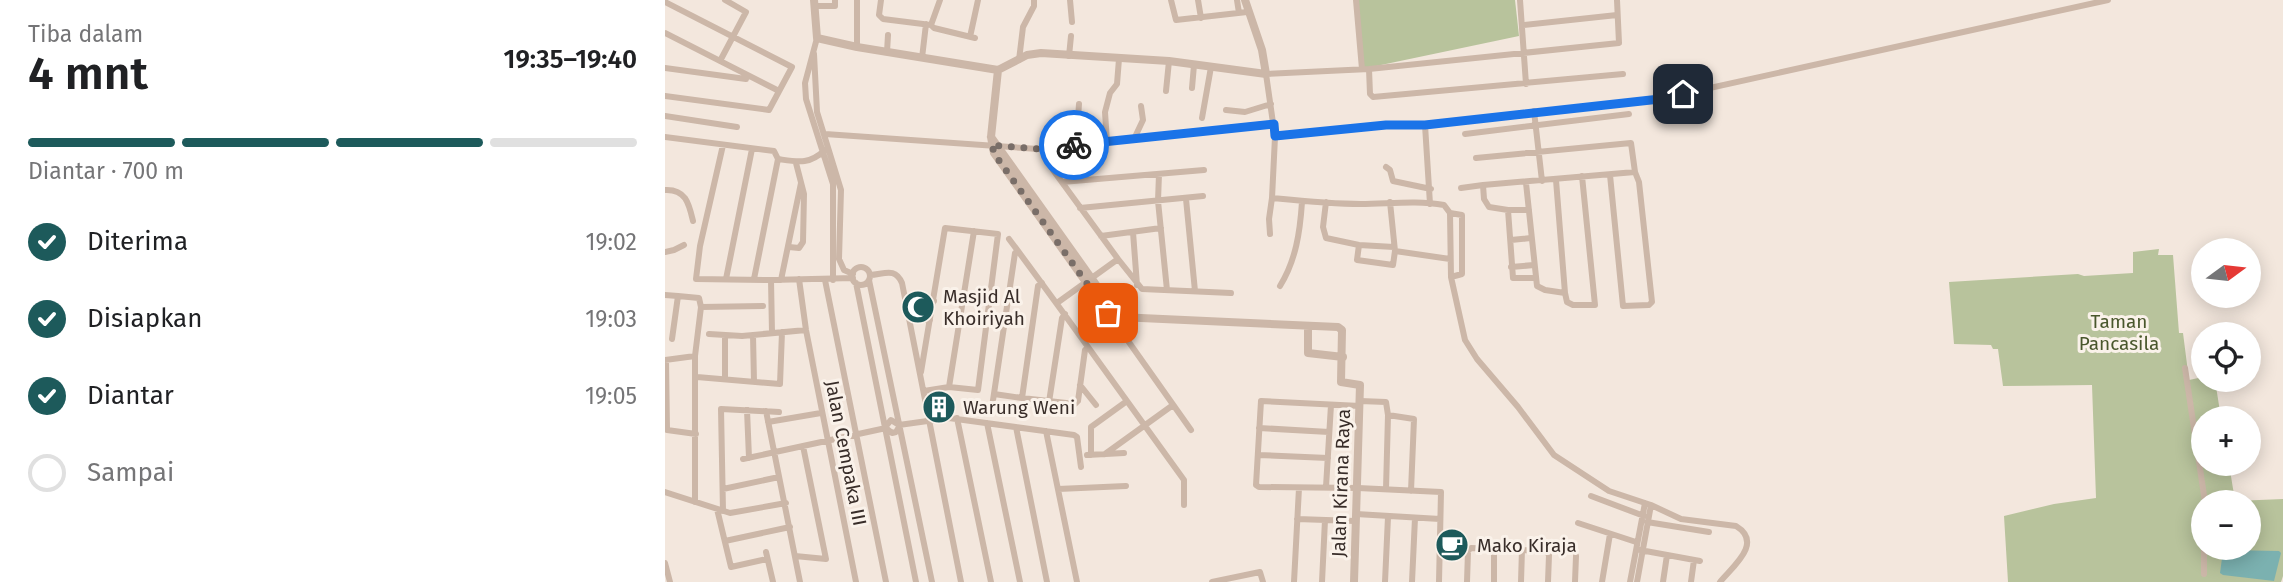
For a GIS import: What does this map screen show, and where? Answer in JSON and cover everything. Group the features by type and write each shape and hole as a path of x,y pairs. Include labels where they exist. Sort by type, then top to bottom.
{"street":[{"path":"720,61 746,11 725,0"},
{"path":"835,0 835,6 815,3 817,38 805,83 841,190 839,259 844,270 862,285 869,278 896,273 906,298 961,582"},
{"path":"857,0 857,47"},
{"path":"881,0 879,15 883,19 929,25 972,37 978,0"},
{"path":"922,58 929,25 940,0"},
{"path":"1019,60 1023,27 1034,6 1034,0"},
{"path":"1070,0 1072,22"},
{"path":"1171,0 1174,20 1243,12"},
{"path":"1198,0 1201,18"},
{"path":"1237,0 1262,50 1274,124 1270,234"},
{"path":"1243,12 1245,0"},
{"path":"1356,0 1365,69 1373,97 1623,74"},
{"path":"1520,0 1526,84"},
{"path":"817,38 999,70 1027,55 1041,53 1119,60 1169,61 1266,74 1365,69 1619,43 1616,0"},
{"path":"1275,136 1386,125 1425,125 1660,99 2108,0"},
{"path":"665,2 792,65 769,110 665,96"},
{"path":"1523,25 1617,15"},
{"path":"665,33 779,91"},
{"path":"887,52 888,35"},
{"path":"1069,56 1071,36"},
{"path":"1107,142 1105,112 1110,93 1117,85 1119,60"},
{"path":"1166,91 1169,61"},
{"path":"1192,88 1194,65"},
{"path":"665,66 676,70 753,79"},
{"path":"1202,118 1211,67"},
{"path":"999,70 994,143 998,159 1119,317"},
{"path":"1076,145 1079,104"},
{"path":"1226,110 1245,112 1271,104"},
{"path":"1133,139 1143,120 1141,106"},
{"path":"1534,111 1542,181"},
{"path":"814,113 825,134 834,193 829,280 856,435 886,582"},
{"path":"1465,134 1629,114"},
{"path":"665,116 737,127"},
{"path":"825,134 994,143 1038,149 1274,124"},
{"path":"1425,125 1430,204"},
{"path":"665,137 774,151 778,159 754,279"},
{"path":"1476,158 1631,143 1639,182 1652,302 1649,306 1623,306 1609,175"},
{"path":"723,145 695,276 697,280 854,279"},
{"path":"726,279 752,149"},
{"path":"778,159 796,163 827,150"},
{"path":"789,247 799,248 803,242 804,194 796,163"},
{"path":"1386,167 1390,170 1393,181 1431,189"},
{"path":"1053,170 1137,285 1143,289 1231,293"},
{"path":"1062,182 1204,170"},
{"path":"1461,188 1635,172"},
{"path":"1159,174 1167,290"},
{"path":"1556,180 1567,302 1595,305 1583,176"},
{"path":"781,280 801,183"},
{"path":"1526,183 1534,265 1539,288 1565,293"},
{"path":"1483,186 1484,199 1489,207 1529,210"},
{"path":"665,190 678,191 684,195 693,221"},
{"path":"1080,208 1203,196"},
{"path":"1272,198 1302,202 1444,205 1450,213 1451,277 1469,348 1555,455 1609,491 1681,519 1736,526 1744,531 1747,547 1742,560 1720,582"},
{"path":"1186,199 1195,291"},
{"path":"1280,286 1290,271 1299,239 1302,202"},
{"path":"1326,202 1326,238 1450,259"},
{"path":"1359,245 1357,260 1392,266 1394,249 1390,202"},
{"path":"1508,210 1514,280 1536,278"},
{"path":"1450,213 1462,215 1462,274 1451,277"},
{"path":"921,372 945,228 997,233 999,236 979,389 976,392 949,387 924,391"},
{"path":"1101,236 1161,228"},
{"path":"949,387 974,231"},
{"path":"1133,232 1137,285"},
{"path":"1511,240 1531,238"},
{"path":"1009,239 1184,480 1184,505"},
{"path":"1450,243 1462,244"},
{"path":"665,252 684,245"},
{"path":"992,407 1015,253 1018,251"},
{"path":"1057,303 1118,258"},
{"path":"1511,267 1534,265"},
{"path":"916,582 854,279 857,268 862,267 867,269 869,278 932,582"},
{"name":"Jalan Cempaka III","path":"799,279 821,413 856,582"},
{"path":"1089,280 1108,313 1191,430"},
{"path":"771,281 772,333"},
{"path":"1021,398 1038,286 1042,283"},
{"path":"665,295 699,298 701,307 695,356 695,502"},
{"path":"672,339 678,296"},
{"path":"906,298 934,301"},
{"path":"701,307 763,306"},
{"path":"1108,313 1119,317 1338,327 1342,330 1343,357 1308,354 1308,327"},
{"path":"1049,402 1062,318 1065,314"},
{"path":"910,318 930,320"},
{"path":"709,334 754,335 806,330"},
{"path":"697,377 780,384 782,332"},
{"path":"725,335 725,379"},
{"path":"754,335 754,382"},
{"path":"1078,401 1085,350 1088,347"},
{"path":"695,356 666,360 666,429 696,434"},
{"name":"Jalan Kirana Raya","path":"1343,357 1341,382 1359,384 1360,403 1354,582"},
{"path":"2185,368 2203,490"},
{"path":"1080,385 1096,405"},
{"path":"993,394 1072,405 1087,393"},
{"path":"1124,453 1089,455 1091,427 1127,401"},
{"path":"1386,489 1386,402 1331,405 1262,401 1257,487 1441,492 1439,582"},
{"path":"1105,454 1173,405"},
{"path":"1326,487 1331,405"},
{"path":"773,582 767,555 731,567 720,510 723,489 721,409 779,412"},
{"path":"747,410 746,458 886,428 891,420 899,425"},
{"path":"766,411 800,582"},
{"path":"768,422 821,413"},
{"path":"1388,415 1412,417 1414,420 1411,491"},
{"path":"899,425 930,419 957,418 1076,436 1081,467"},
{"path":"957,418 991,582"},
{"path":"987,423 1020,582"},
{"path":"1016,427 1047,582"},
{"path":"1259,428 1329,432"},
{"path":"1046,431 1077,582"},
{"path":"795,556 826,559 803,446"},
{"path":"1258,455 1328,458"},
{"path":"723,489 779,477"},
{"path":"1058,489 1126,486"},
{"path":"1294,582 1299,488"},
{"path":"665,492 733,513 786,503"},
{"path":"1591,496 1646,518 1709,532"},
{"path":"1630,582 1648,504"},
{"path":"1297,519 1388,516 1440,519"},
{"path":"1385,582 1388,516"},
{"path":"1412,582 1415,518"},
{"path":"1637,582 1638,547 1646,518"},
{"path":"1322,582 1325,520"},
{"path":"1578,523 1638,547 1697,561 1691,582"},
{"path":"725,541 790,527"},
{"path":"1602,582 1611,534"},
{"path":"1467,582 1468,551 1471,548 1548,552 1548,582"},
{"path":"1494,549 1494,582"},
{"path":"1521,582 1522,550"},
{"path":"1663,582 1667,555"},
{"path":"1575,582 1576,556"},
{"path":"2204,560 2204,574"},
{"path":"665,563 670,582"},
{"path":"1212,582 1238,580 1260,572 1263,582"}],"green space":[{"path":"1356,0 1515,0 1519,36 1362,69"},
{"name":"Taman Pancasila","path":"2159,249 2158,255 2173,255 2179,333 2183,333 2191,392 2217,392 2219,406 2191,406 2191,476 2231,476 2233,490 2191,490 2191,560 2261,560 2261,500 2283,499 2281,582 2008,582 2004,516 2054,504 2096,498 2092,385 2003,386 1998,349 1993,349 1991,345 1954,344 1949,282 2133,273 2133,252"}],"water":[{"path":"2261,551 2281,553 2274,581 2220,573 2222,560 2261,560"}],"way so far":[{"path":"1074,145 1038,149 991,145 998,159 1108,313"}],"place":[{"name":"Masjid Al Khoiriyah","path":"918,307"},
{"name":"Warung Weni","path":"939,407"},
{"name":"Mako Kiraja","path":"1452,545"}],"route":[{"path":"1074,145 1274,124 1275,136 1386,125 1425,125 1660,99 1683,94"}]}
